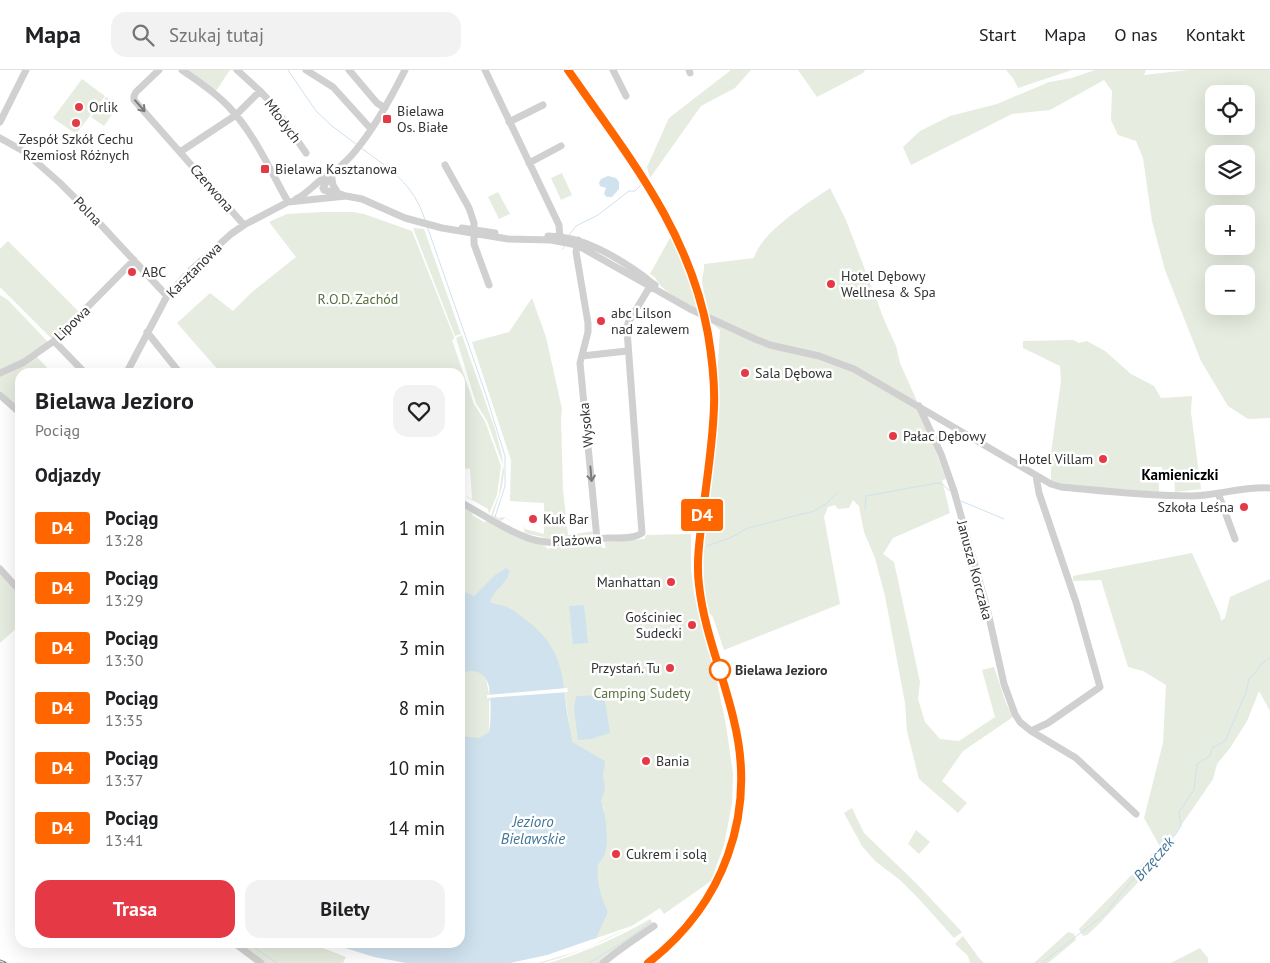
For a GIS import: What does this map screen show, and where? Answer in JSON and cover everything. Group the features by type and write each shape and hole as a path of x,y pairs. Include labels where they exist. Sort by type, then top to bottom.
{"street":[{"path":"0,122 26,70"},
{"name":"Czerwona","path":"159,70 136,92 134,100 244,225"},
{"path":"182,70 216,95 244,124 291,201"},
{"name":"Młodych","path":"238,70 273,106 306,152"},
{"path":"306,70 333,87 371,129"},
{"path":"349,70 377,103 385,108"},
{"path":"321,190 326,176 351,158 385,108 405,70"},
{"path":"485,70 559,225 560,239"},
{"path":"613,70 626,96"},
{"name":"Młodych","path":"236,115 260,91"},
{"path":"509,122 543,105"},
{"name":"Czerwona","path":"180,152 236,115"},
{"name":"Polna","path":"0,138 25,152 60,184 88,211 167,296"},
{"path":"529,163 561,146"},
{"path":"445,165 469,208 474,223 474,244 489,285"},
{"path":"331,174 334,188 338,193"},
{"name":"Kasztanowa","path":"129,368 167,296 203,259 244,225 291,201 305,195 312,186 321,190 317,200 313,198 291,201"},
{"path":"309,190 309,195 313,198"},
{"path":"321,190 346,196"},
{"path":"321,190 362,199 405,218 442,228 517,240 560,239 578,242 605,260 661,290 664,294 690,309 770,345 820,356 854,369 1036,476 1060,487 1154,495 1192,496 1258,487 1270,488"},
{"name":"Wysoka","path":"578,242 576,252 589,328 580,362 597,539"},
{"name":"Lipowa","path":"0,373 24,362 54,341 134,260"},
{"path":"582,356 627,351 628,323 651,285"},
{"path":"147,332 176,368"},
{"path":"54,341 80,368"},
{"name":"Plażowa","path":"465,505 517,533 534,540 557,542 635,536 642,533 627,351"},
{"path":"0,395 15,408"},
{"name":"Janusza Korczaka","path":"919,406 941,454 954,494 987,608 1010,705 1020,722 1030,731 1076,758 1136,814"},
{"path":"926,422 929,412"},
{"path":"1030,731 1048,724 1100,687 1076,602 1062,566 1039,493 1036,476"},
{"path":"1218,493 1236,539"},
{"path":"0,569 15,586"},
{"path":"603,963 654,926"},
{"path":"240,948 261,963"}],"green space":[{"path":"187,70 230,70 216,91"},
{"path":"731,70 751,70 735,88 701,106 650,178 647,167 669,118"},
{"path":"798,70 865,70 863,73 817,97"},
{"path":"1006,70 1072,70 1018,88"},
{"path":"1095,70 1146,70 1144,75 1189,70 1270,70 1270,418 1248,419 1228,406 1201,361 1165,270 1152,221 1143,158 1136,141 1118,135 1111,120 1112,91 1104,80 1050,110 1012,114 911,165 903,147 920,131 950,116 997,104 1049,82 1072,78"},
{"name":"Orlik","path":"82,79 105,96 76,134 53,118"},
{"path":"106,97 118,106 104,126 91,117"},
{"path":"562,173 572,195 561,200 551,178"},
{"path":"830,188 846,220 946,479 942,480 950,513 893,538 883,554 894,562 920,682 918,699 925,722 940,739 959,741 995,717 982,670 994,667 1006,703 1013,717 963,751 942,781 967,803 958,813 919,779 907,731 905,703 885,596 875,558 864,532 859,506 853,500 849,508 838,509 835,505 828,507 824,517 840,604 724,650 713,617 707,611 703,558 715,431 716,383 714,364 718,364 720,330 710,322 702,281 704,264 754,258 758,248 775,228"},
{"path":"498,192 510,214 499,219 488,197"},
{"name":"R.O.D. Zachód","path":"353,212 412,231 454,337 452,340 462,368 216,368 177,323 210,293 233,311 252,292 296,257 269,222 287,214"},
{"path":"413,228 424,229 461,334 455,336"},
{"path":"671,236 701,310 672,295 650,274"},
{"path":"8,241 79,312 52,339 0,287 0,249"},
{"path":"0,295 8,300 48,342 24,358 0,370"},
{"path":"532,298 546,337 562,409 563,489 568,535 595,531 590,536 547,538 525,533 523,526 525,529 544,534 544,503 510,501 511,460 472,342 509,332"},
{"path":"462,335 496,432 502,456 504,472 502,487 493,515 499,518 504,517 519,526 505,518 501,521 491,515 499,494 503,465 487,421 476,403 456,338"},
{"path":"1073,340 1079,343 1087,341 1105,351 1131,374 1154,386 1161,398 1192,396 1191,412 1201,489 1175,492 1174,474 1162,475 1162,467 1152,467 1152,479 1159,483 1159,492 1065,485 1051,481 1051,453 1061,381 1060,366 1023,348 1023,341"},
{"path":"37,357 47,368 16,368"},
{"path":"15,368 15,405 0,390 0,376"},
{"name":"R.O.D. Zachód","path":"465,378 474,404 485,421 501,466 497,495 489,514 488,509 465,496 472,499 470,469 465,468"},
{"name":"Camping Sudety","path":"465,509 484,522 488,521 516,537 545,546 548,549 553,547 593,545 602,542 602,548 607,548 605,547 605,542 645,539 646,535 691,534 691,570 694,594 715,672 726,725 733,774 732,803 724,845 711,881 664,914 660,908 632,926 591,940 602,925 596,866 604,853 606,844 604,807 599,803 605,789 577,747 571,742 565,692 489,701 489,732 478,739 465,737 465,669 485,673 489,694 493,604 489,601 493,593 510,573 509,570 504,569 475,595 476,597 465,604"},
{"path":"1192,553 1221,621 1225,618 1230,597 1270,579 1270,711 1259,691 1247,721 1230,748 1217,764 1213,779 1163,852 1144,818 1163,743 1166,685 1143,671 1128,667 1101,580 1073,581 1073,576"},
{"path":"0,574 15,590 15,630 0,643"},
{"path":"852,808 864,833 917,884 962,932 954,938 900,880 875,861 862,846 844,813"},
{"path":"916,830 930,842 919,854 908,844"},
{"path":"1152,854 1159,860 1097,926 1087,935 1083,936 1079,929"},
{"path":"650,919 653,923 601,963 549,963 601,944"},
{"path":"1068,932 1074,934 1076,940 1048,963 1034,963"},
{"path":"963,936 984,963 970,963 968,956 955,944"},
{"path":"243,948 323,948 346,957 343,963 265,963"},
{"path":"1200,948 1208,958 1208,963 1171,963"},
{"path":"581,950 542,963 538,963"}],"water":[{"path":"608,176 616,178 619,182 619,189 612,197 607,197 604,194 606,188 600,186 599,183 601,179"},
{"name":"Jezioro Bielawskie","path":"506,568 510,571 490,602 511,609 526,620 548,641 554,652 563,678 572,742 605,761 603,776 605,790 601,801 606,821 607,838 605,853 598,864 598,880 608,912 596,938 547,955 510,963 406,963 374,957 345,948 465,948 465,737 479,738 489,732 491,706 489,685 485,677 475,671 465,672 465,592 474,596 495,575"},
{"path":"584,605 588,643 573,644 569,606"},
{"path":"604,695 610,733 591,739 578,740 574,709 576,696"}],"pier":[{"path":"567,688 568,692 487,698 487,695"}],"waterway":[{"path":"288,70 316,111 356,144"},
{"path":"361,148 400,178 420,207 425,220"},
{"path":"569,235 576,226 598,215 629,191 635,191 643,183"},
{"path":"427,226 485,392 505,456 505,486 495,517"},
{"path":"865,510 866,496 937,483 942,484 950,491"},
{"path":"707,546 730,538 748,528 814,511 826,504 837,493"},
{"path":"961,501 1004,519"},
{"name":"Brzęczek","path":"1042,963 1106,913 1128,885 1176,834 1181,826 1179,812 1194,790 1197,764 1210,756 1212,748 1225,741 1246,692 1249,679 1262,663 1270,658"},
{"path":"589,963 651,922"},
{"path":"255,948 277,963"}],"railway":[{"path":"568,70 619,141 666,215 696,285 709,335 712,360 714,385 713,424 698,558 698,576 710,638 735,726 740,760 740,793 736,826 726,857 713,887 695,915 674,940 648,963"},
{"path":"0,961 5,963"}],"train":[{"name":"D4","path":"568,70 647,184 676,234 700,296 714,371 713,425 698,547 698,576 704,612 737,734 741,770 740,808 728,856 719,878 709,895 682,932 648,963"}],"place":[{"name":"Orlik","path":"79,107"},
{"name":"Bielawa Os. Białe","path":"387,119"},
{"name":"Zespół Szkół Cechu Rzemiosł Różnych","path":"76,123"},
{"name":"Bielawa Kasztanowa","path":"265,169"},
{"name":"ABC","path":"132,272"},
{"name":"Hotel Dębowy Wellnesa & Spa","path":"831,284"},
{"name":"abc Lilson nad zalewem","path":"601,321"},
{"name":"Sala Dębowa","path":"745,373"},
{"name":"Pałac Dębowy","path":"893,436"},
{"name":"Hotel Villam","path":"1103,459"},
{"name":"Szkoła Leśna","path":"1244,507"},
{"name":"Kuk Bar","path":"533,519"},
{"name":"Manhattan","path":"671,582"},
{"name":"Gościniec Sudecki","path":"692,625"},
{"name":"Przystań. Tu","path":"670,668"},
{"name":"Bielawa Jezioro","path":"720,670"},
{"name":"Bania","path":"646,761"},
{"name":"Cukrem i solą","path":"616,854"}],"district":[{"name":"Kamieniczki","path":"1180,475"}]}
